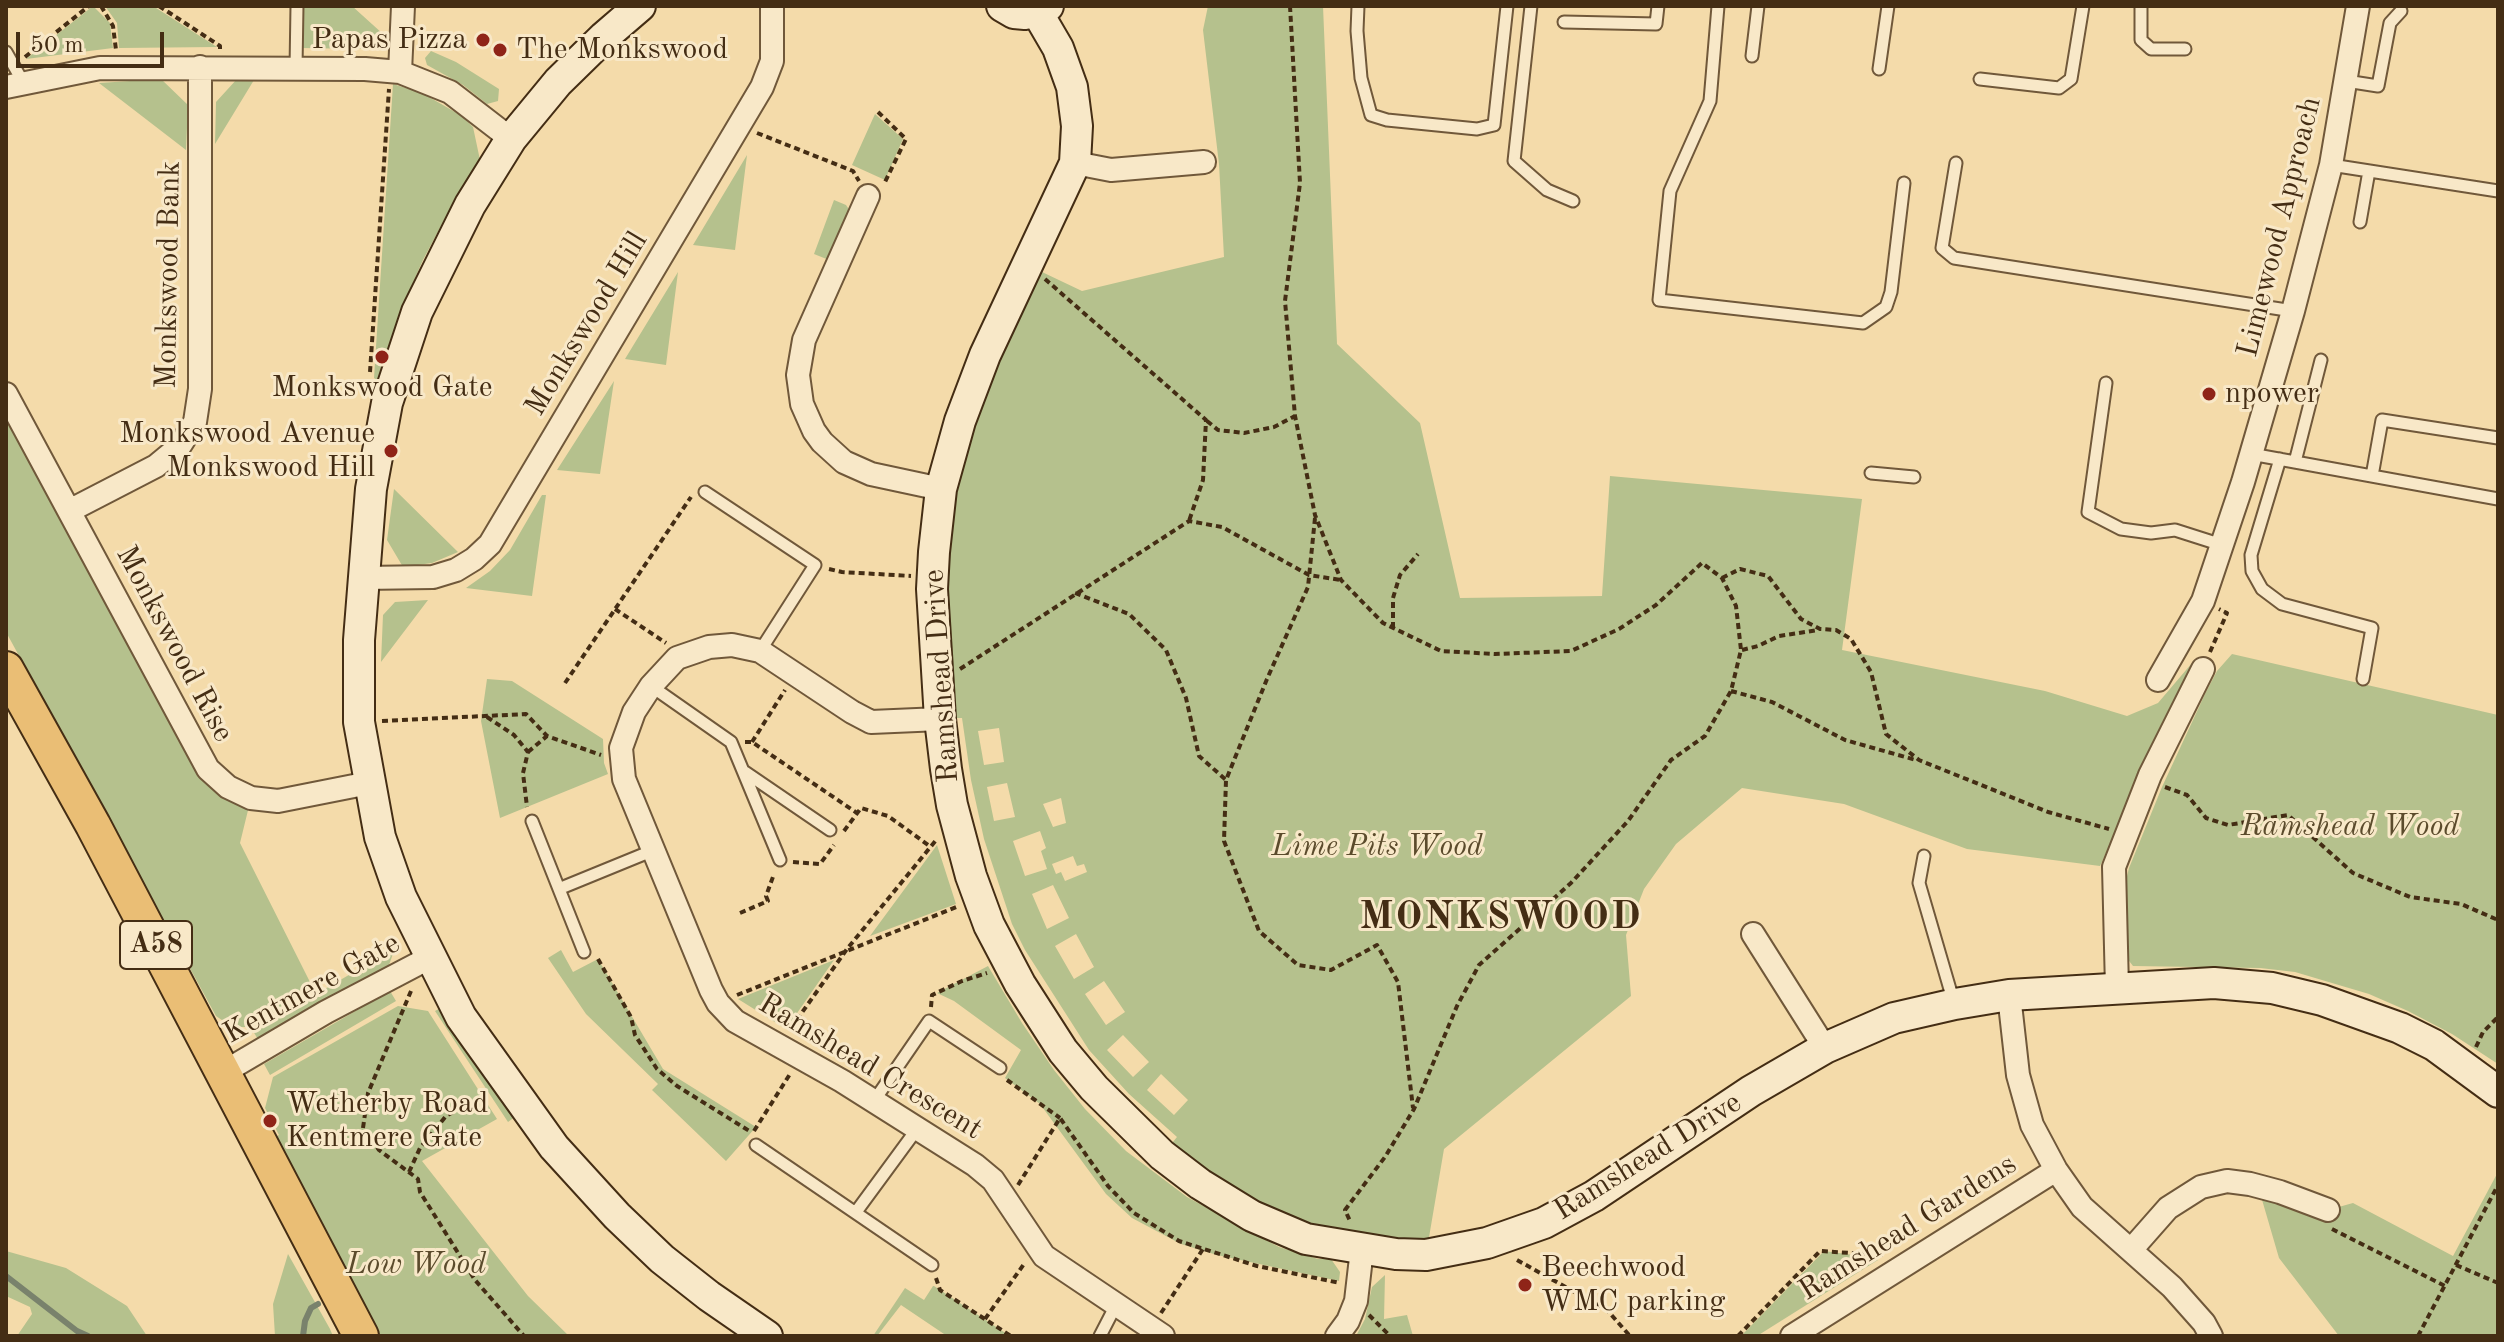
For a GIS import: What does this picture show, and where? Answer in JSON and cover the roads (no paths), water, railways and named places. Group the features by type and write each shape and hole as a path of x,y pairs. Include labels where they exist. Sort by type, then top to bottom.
{"main road":[{"name":"A58","path":"6,669 93,825 361,1336"}],"street":[{"path":"396,71 403,6"},
{"path":"640,6 558,82 511,139 470,205 417,312 387,403 371,489 357,679 359,722 380,837 429,958 461,1017 554,1147 617,1216 686,1277 759,1334"},
{"name":"Monkswood Hill","path":"363,578 433,577 456,570 490,544 762,87 772,61 772,6"},
{"path":"1002,6 1014,13 1043,9"},
{"name":"Limewood Approach","path":"2158,680 2203,601 2251,454 2331,165 2358,6"},
{"name":"Ramshead Drive","path":"1043,9 1072,87 1077,126 1075,163 985,355 965,408 941,489 933,577 940,719 955,817 979,898 1001,949 1040,1017 1094,1088 1162,1155 1200,1184 1252,1216 1306,1239 1396,1254 1426,1255 1487,1243 1544,1223 1594,1196 1751,1091 1825,1048 1894,1018 2009,995 2214,983 2272,988 2367,1015 2434,1045 2498,1092"},
{"name":"Monkswood Bank","path":"69,511 156,466 179,447 195,422 200,389 210,67"},
{"path":"14,78 100,68 396,71 450,92 511,139"},
{"path":"1075,163 1111,170 1204,162"},
{"path":"868,196 804,340 798,375 802,404 822,442 844,462 871,474 941,489"},
{"name":"Monkswood Rise","path":"6,394 208,769 228,787 251,798 278,801 369,783"},
{"name":"Ramshead Crescent","path":"760,651 732,645 709,647 677,658 651,686 634,712 621,748 624,779 718,1003 735,1021 874,1101 975,1165 993,1180 1044,1256 1157,1332"},
{"path":"760,651 871,722 940,719"},
{"path":"2117,988 2114,867 2148,781 2203,669"},
{"path":"1753,934 1825,1048"},
{"name":"Kentmere Gate","path":"224,1072 326,1012 429,958"},
{"path":"2009,995 2018,1075 2032,1125 2056,1170 2082,1207 2172,1287 2204,1323 2211,1336"},
{"name":"Ramshead Gardens","path":"1792,1336 2056,1170"},
{"path":"2131,1250 2168,1208 2201,1187 2227,1181 2280,1192 2328,1210"},
{"path":"1337,1336 1348,1321 1358,1287 1362,1249"}],"lane":[{"path":"296,68 297,6"},
{"path":"1358,6 1361,78 1371,115 1387,120 1477,129 1494,125 1507,6"},
{"path":"1531,6 1514,161 1547,190 1573,201"},
{"path":"1564,22 1656,24 1658,6"},
{"path":"1718,6 1710,101 1670,191 1659,300 1863,323 1886,307 1891,292 1904,183"},
{"path":"1752,56 1758,6"},
{"path":"1879,69 1888,6"},
{"path":"1980,79 2059,88 2071,79 2083,6"},
{"path":"2141,6 2141,40 2151,49 2185,49"},
{"path":"2346,81 2378,86 2390,23 2401,11"},
{"path":"6,52 14,78"},
{"path":"1956,163 1942,248 1954,258 2293,311"},
{"path":"2331,165 2498,191"},
{"path":"2360,222 2369,171"},
{"path":"2295,462 2321,360"},
{"path":"2106,383 2088,512 2121,529 2151,533 2175,530 2222,545"},
{"path":"2372,476 2382,420 2498,438"},
{"path":"2251,454 2498,499"},
{"path":"2280,459 2251,555 2252,571 2262,589 2282,604 2372,628 2363,679"},
{"path":"1871,473 1914,477"},
{"path":"705,492 815,565 760,651"},
{"path":"651,686 731,742 780,860"},
{"path":"743,771 830,830"},
{"path":"532,821 584,952"},
{"path":"561,888 654,850"},
{"path":"1924,856 1919,883 1955,1004"},
{"path":"874,1101 929,1021 1000,1068"},
{"path":"856,1212 917,1129"},
{"path":"756,1145 932,1265"},
{"path":"1100,1336 1116,1305"}],"waterway":[{"path":"6,1276 77,1331 88,1336"},
{"path":"303,1336 311,1308 318,1304"}],"place":[{"name":"Papas Pizza","path":"483,40"},
{"name":"The Monkswood","path":"500,50"},
{"name":"Monkswood Gate","path":"382,357"},
{"name":"npower","path":"2209,394"},
{"name":"Monkswood Avenue Monkswood Hill","path":"391,451"},
{"name":"Wetherby Road Kentmere Gate","path":"270,1121"},
{"name":"Beechwood WMC parking","path":"1525,1285"}],"district":[{"name":"MONKSWOOD","path":"1501,918"}],"park label":[{"name":"Ramshead Wood","path":"2350,827"},
{"name":"Lime Pits Wood","path":"1377,847"},
{"name":"Low Wood","path":"416,1265"}]}
